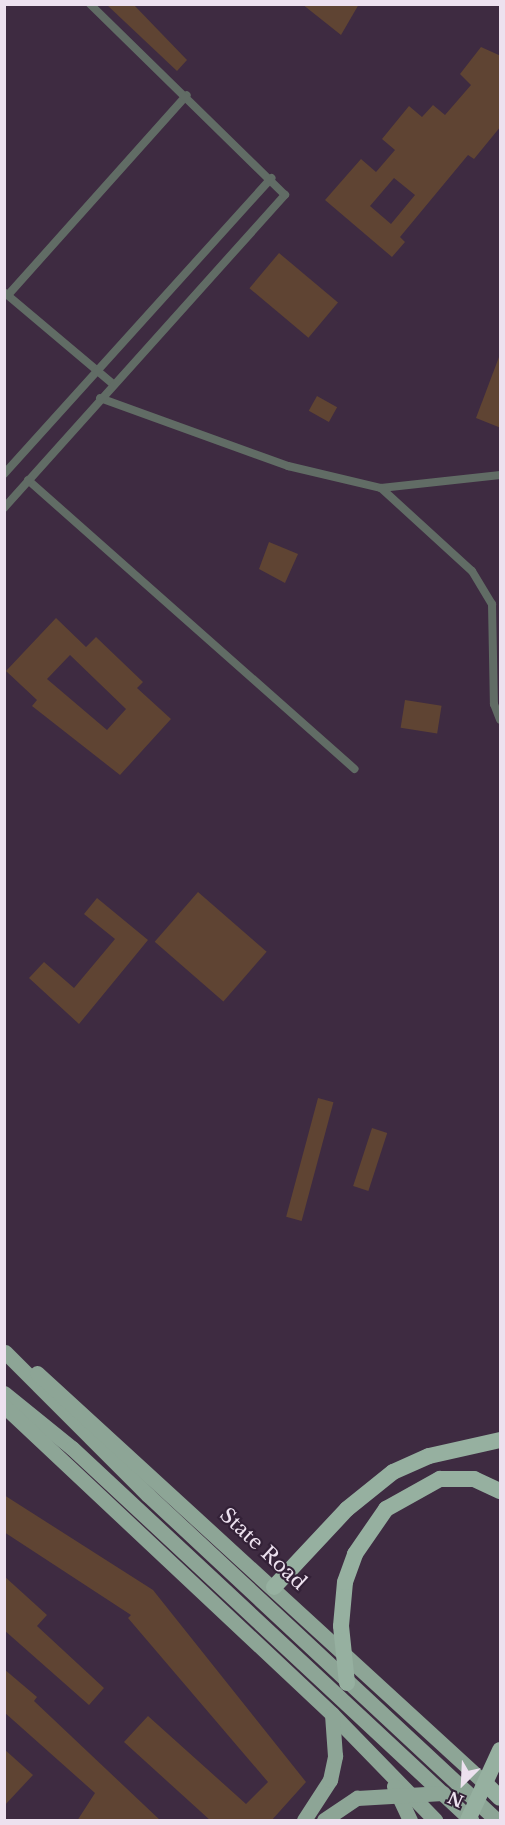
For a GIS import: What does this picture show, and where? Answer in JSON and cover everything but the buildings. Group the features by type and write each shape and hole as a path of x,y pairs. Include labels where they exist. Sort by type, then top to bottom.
{"highway":[{"path":"274,1587 347,1509 393,1472 429,1456 501,1440"},
{"path":"347,1683 341,1626 349,1570 386,1509 422,1485 455,1477 501,1491"},
{"path":"470,1821 501,1750"},
{"path":"487,1785 501,1798"}],"main road":[{"path":"5,1351 197,1552 470,1821"},
{"name":"State Road","path":"5,1351 66,1395 487,1785"},
{"path":"4,1393 197,1552 347,1683 497,1821"},
{"path":"4,1406 332,1714 435,1821"},
{"path":"304,1821 330,1780 335,1756 332,1714"},
{"path":"382,1766 410,1821"},
{"path":"324,1821 357,1798 443,1794"}],"lane":[{"path":"4,508 112,384 284,201 271,178 90,4"},
{"path":"112,384 6,294 187,95"},
{"path":"4,474 271,178"},
{"path":"100,398 288,466 381,488 501,475"},
{"path":"28,480 355,769"},
{"path":"381,488 472,571 492,604 494,704 501,720"}]}
